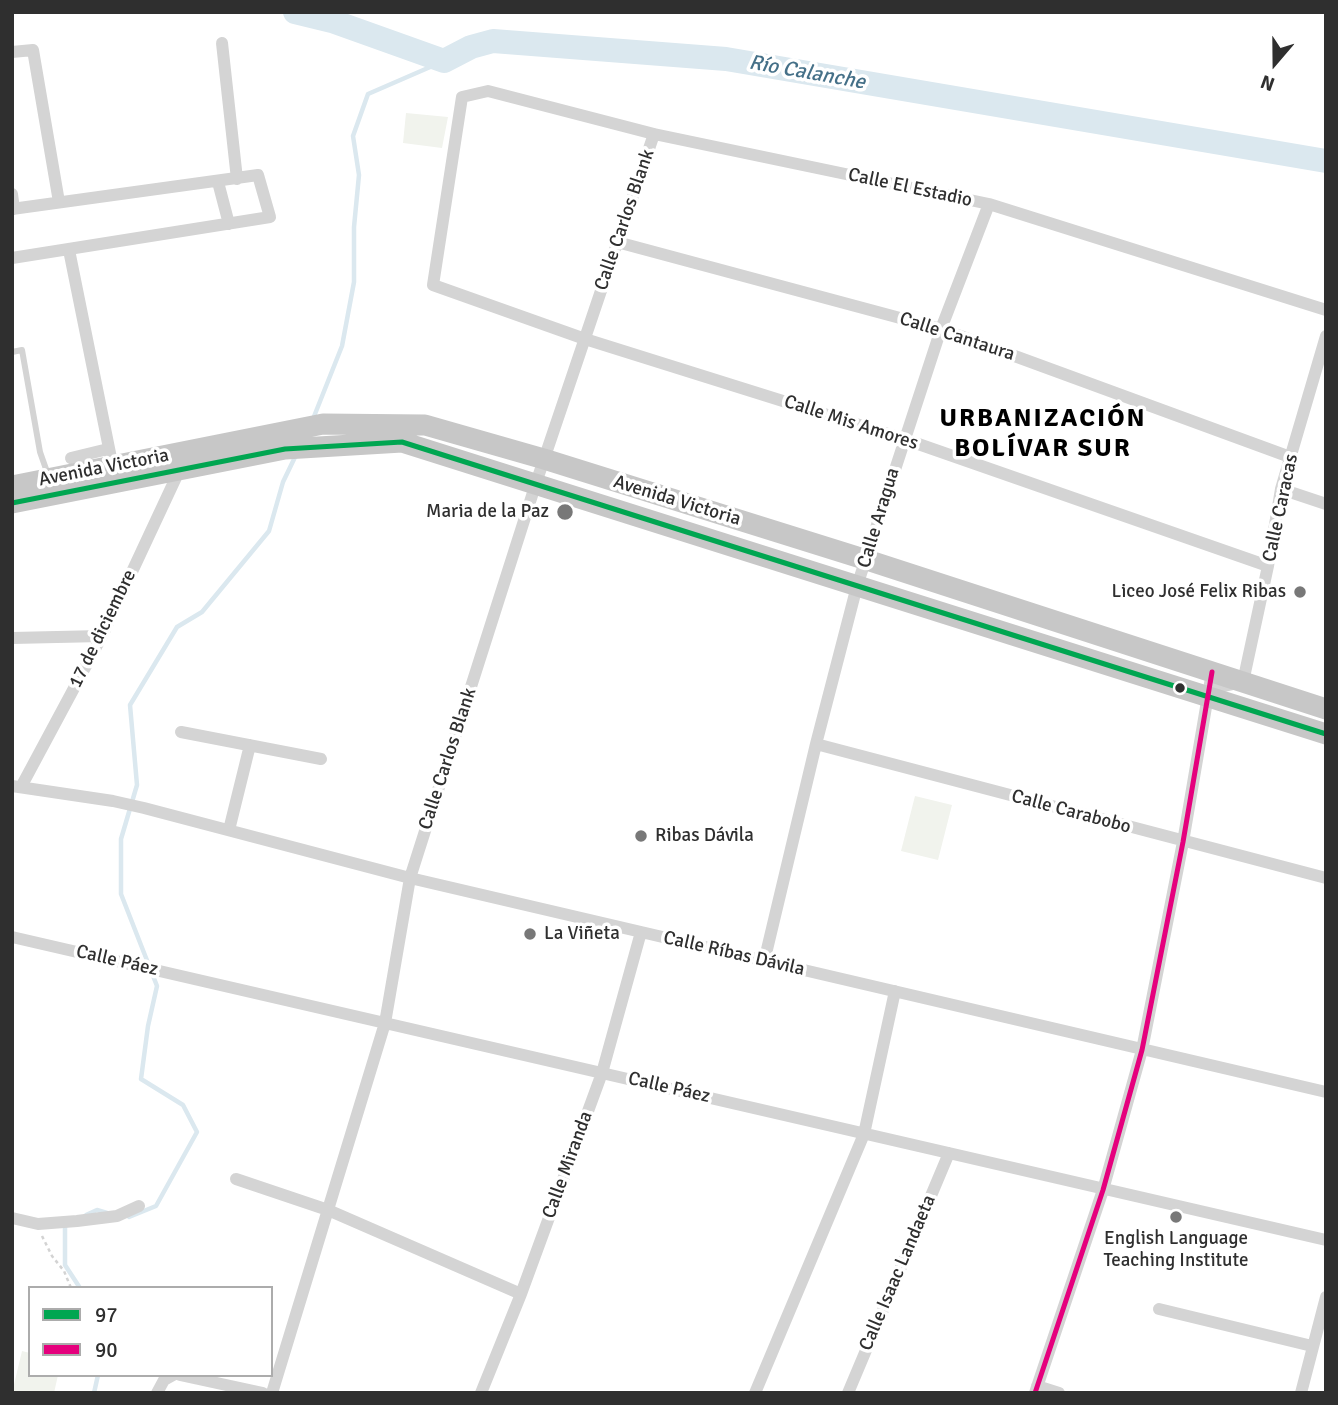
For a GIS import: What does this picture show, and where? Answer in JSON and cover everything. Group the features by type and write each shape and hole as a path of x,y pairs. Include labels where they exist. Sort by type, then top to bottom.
{"main road":[{"name":"Avenida Victoria","path":"12,503 180,469 287,439 323,424 425,425 544,459 867,560 1210,685 1326,734"},
{"name":"Avenida Victoria","path":"12,486 56,478 110,458 287,439 318,446 402,442 857,586 1210,685 1242,682 1326,709"}],"street":[{"path":"222,43 237,179"},
{"path":"12,52 33,50 60,202"},
{"name":"Calle El Estadio","path":"433,285 462,97 488,91 654,134 989,204 1326,310"},
{"name":"Calle Carlos Blank","path":"272,1393 385,1023 410,878 536,483 654,134"},
{"path":"12,194 13,209 258,175 270,217 12,258"},
{"path":"218,182 229,224"},
{"name":"Calle Aragua","path":"764,962 857,586 941,329 989,204"},
{"name":"Calle Cantaura","path":"617,242 941,329 1290,457"},
{"path":"69,250 110,458 71,458"},
{"name":"Calle Mis Amores","path":"433,285 585,339 904,439 1268,566"},
{"name":"Calle Caracas","path":"1242,682 1268,566 1281,489 1326,336"},
{"name":"17 de diciembre","path":"17,787 102,636 180,469"},
{"path":"1281,489 1326,504"},
{"path":"12,638 102,636"},
{"path":"1059,1393 1036,1390 1103,1190 1142,1050 1183,842 1210,685"},
{"path":"181,732 321,759"},
{"name":"Calle Carabobo","path":"816,744 1326,878"},
{"path":"229,830 250,745"},
{"name":"Calle Ríbas Dávila","path":"17,787 144,808 410,878 1326,1092"},
{"name":"Calle Miranda","path":"481,1393 521,1294 602,1073 642,932"},
{"name":"Calle Páez","path":"12,937 1326,1240"},
{"path":"755,1393 863,1134 895,991"},
{"name":"Calle Isaac Landaeta","path":"848,1393 949,1153"},
{"path":"236,1179 328,1210 521,1294"},
{"path":"12,1218 38,1224 117,1216 139,1206"},
{"path":"1301,1393 1326,1297"},
{"path":"1159,1308 1312,1346"},
{"path":"157,1393 166,1377"},
{"path":"189,1377 263,1393"}],"lane":[{"path":"12,352 22,350 40,452 46,469 56,478"}],"path":[{"path":"38,1224 51,1256 64,1270 70,1286"}],"shaded area":[{"path":"406,113 448,117 442,148 403,143"},
{"path":"915,796 952,805 938,860 901,851"},
{"path":"22,1351 28,1352 28,1377 58,1377 54,1393 12,1393"}],"waterway":[{"name":"Río Calanche","path":"295,12 332,21 444,61 471,47 493,41 726,59 1326,161"},
{"path":"313,419 342,346 354,282 354,227 359,175 353,136 368,94 444,61"},
{"path":"129,1217 156,1206 197,1132 183,1105 141,1079 157,986 121,894 121,839 137,785 130,705 177,627 202,612 269,531 283,482 296,455"},
{"path":"86,1215 97,1210 107,1213"},
{"path":"65,1224 65,1265 79,1286"},
{"path":"94,1393 98,1377"}],"transit line":[{"name":"97","path":"12,503 285,449 402,442 1326,734"},
{"name":"90","path":"1035,1393 1103,1190 1142,1050 1183,842 1212,672"}],"place":[{"name":"Maria de la Paz","path":"565,512"},
{"name":"Liceo José Felix Ribas","path":"1300,592"},
{"name":"Ribas Dávila","path":"641,836"},
{"name":"La Viñeta","path":"530,934"},
{"name":"English Language Teaching Institute","path":"1176,1217"}],"district":[{"name":"URBANIZACIÓN BOLÍVAR SUR","path":"1043,434"}]}
